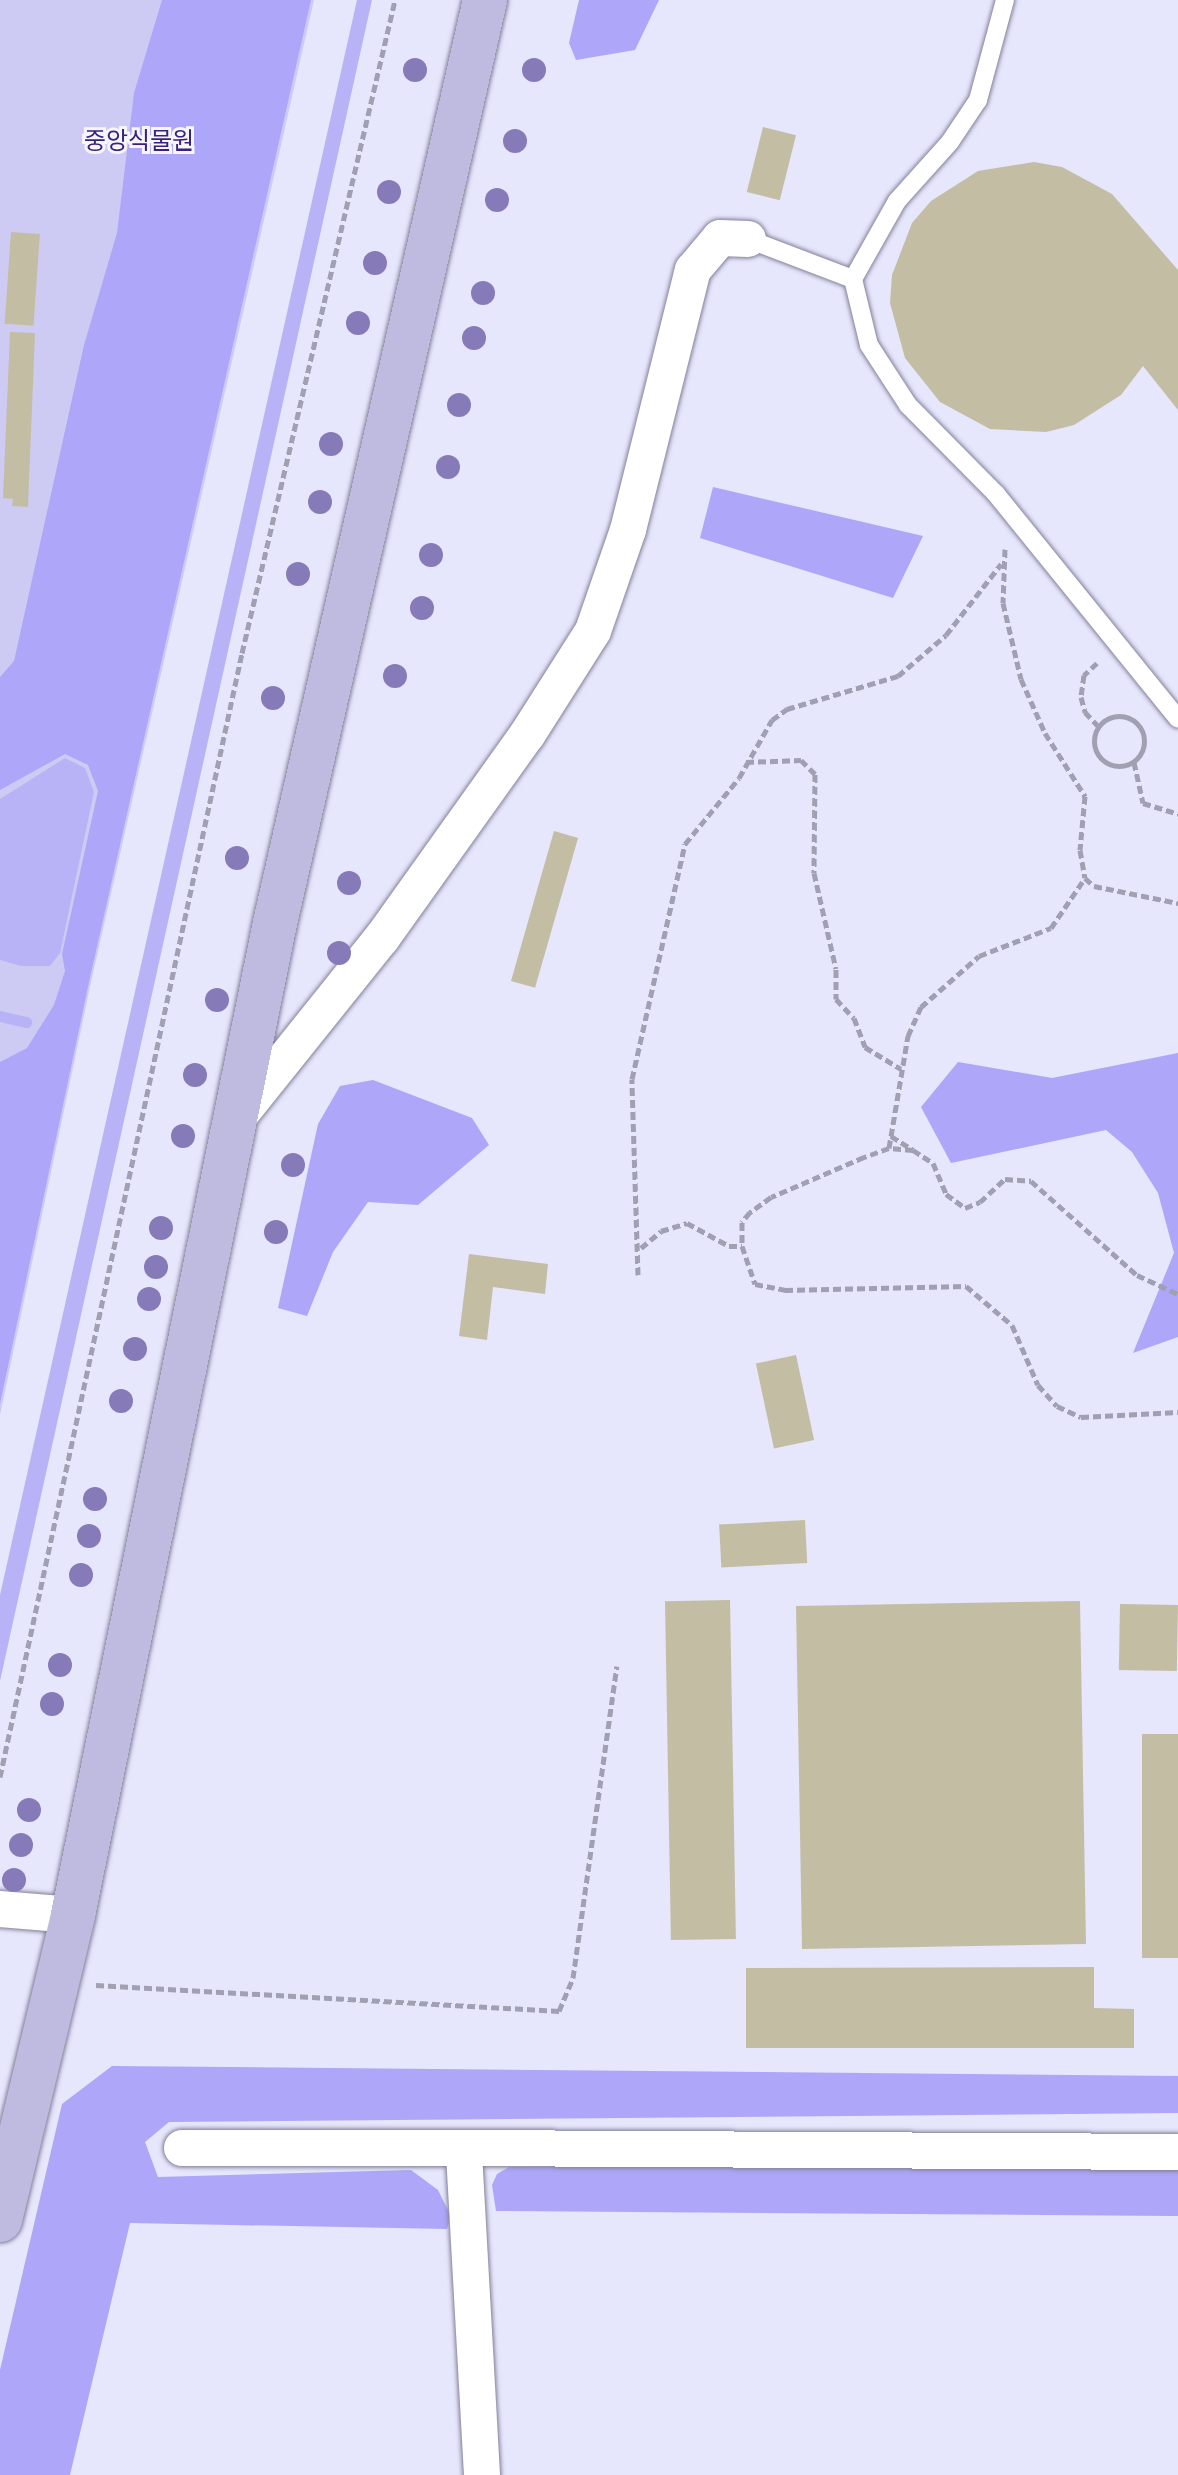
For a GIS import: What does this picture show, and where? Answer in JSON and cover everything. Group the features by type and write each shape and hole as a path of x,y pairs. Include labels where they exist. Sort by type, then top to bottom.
{"main road":[{"path":"0,2220 59,1983 279,908 485,0"}],"street":[{"path":"236,1120 382,938 527,735 593,631 628,530 693,270 720,238 748,239"},
{"path":"0,1909 73,1915"},
{"path":"182,2148 1178,2152"},
{"path":"464,2148 482,2475"}],"lane":[{"path":"1005,0 978,100 950,142 897,201 853,279 869,345 908,405 1016,518 1178,719"},
{"path":"748,239 853,279"}],"path":[{"path":"0,1777 242,653 395,0"},
{"path":"638,1275 640,1249 631,1148 632,1079 685,844 724,798 759,735 787,709 898,676 946,635 1001,564 1016,518"},
{"path":"1001,564 1003,603 1021,679 1045,733 1085,796 1080,850 1085,878 1094,886 1178,903"},
{"path":"1098,726 1085,712 1081,687 1090,667 1105,657"},
{"path":"1134,761 1118,767 1102,760 1094,746 1098,726 1116,715 1139,724 1145,740 1134,761 1143,803 1178,814"},
{"path":"745,762 801,760 815,774 814,873 836,969 836,999 854,1018 865,1047 901,1069"},
{"path":"889,1148 901,1069 913,1019 921,1007 979,956 1051,928 1085,878"},
{"path":"891,1136 933,1163 946,1194 965,1208 980,1202 1005,1179 1031,1181 1137,1275 1178,1294"},
{"path":"913,1150 889,1148 771,1197 742,1222 742,1246 749,1277 762,1288 970,1287 1012,1325 1038,1385 1057,1406 1081,1417 1178,1412"},
{"path":"640,1249 661,1231 687,1223 729,1246 742,1246"},
{"path":"59,1983 559,2011 573,1978 617,1666"}],"green space":[{"name":"중앙식물원","path":"0,0 314,0 91,982 0,1415"},
{"name":"중앙식물원","path":"162,0 311,0 89,982 0,1404 0,1062 27,1048 54,1005 65,971 62,954 98,791 88,765 65,754 0,790 0,677 14,661 84,345 117,233 134,93"},
{"path":"579,0 659,0 635,50 576,60 569,43"},
{"path":"713,487 923,536 893,598 700,538"},
{"path":"1178,1053 1178,1337 1133,1353 1174,1253 1158,1193 1132,1152 1106,1130 951,1163 921,1107 958,1062 1052,1078"},
{"path":"373,1080 472,1118 489,1145 418,1205 368,1202 333,1252 307,1316 278,1308 318,1124 340,1086"},
{"path":"112,2066 1178,2076 1178,2113 169,2122 145,2142 158,2177 411,2170 438,2190 451,2216 447,2229 130,2223 70,2475 0,2475 0,2370 62,2104"},
{"path":"1162,2157 1178,2162 1178,2216 496,2211 492,2185 497,2174 509,2167"}],"shaded area":[{"path":"357,0 372,0 0,1681 0,1595"},
{"path":"65,758 85,768 94,792 60,953 50,966 21,966 0,960 0,799"}],"building":[{"path":"763,127 796,135 780,200 747,192"},
{"path":"1034,162 1062,167 1112,194 1178,270 1178,410 1143,366 1121,395 1074,425 1046,432 990,429 940,402 905,358 890,303 892,275 912,223 931,201 978,171"},
{"path":"11,232 40,234 34,326 5,324"},
{"path":"10,332 35,333 28,507 12,506 13,499 3,498"},
{"path":"554,831 578,838 535,988 511,981"},
{"path":"469,1254 548,1264 545,1294 493,1287 487,1340 459,1336"},
{"path":"796,1355 814,1440 774,1449 756,1364"},
{"path":"805,1520 807,1563 721,1567 719,1525"},
{"path":"730,1600 736,1939 671,1940 665,1601"},
{"path":"1080,1601 1086,1944 802,1949 796,1606"},
{"path":"1120,1604 1178,1605 1177,1671 1119,1670"},
{"path":"1142,1734 1178,1734 1178,1958 1142,1958"},
{"path":"1094,1967 1094,2008 1134,2009 1134,2048 746,2048 746,1968"}],"waterway":[{"path":"0,1016 26,1022"}]}
